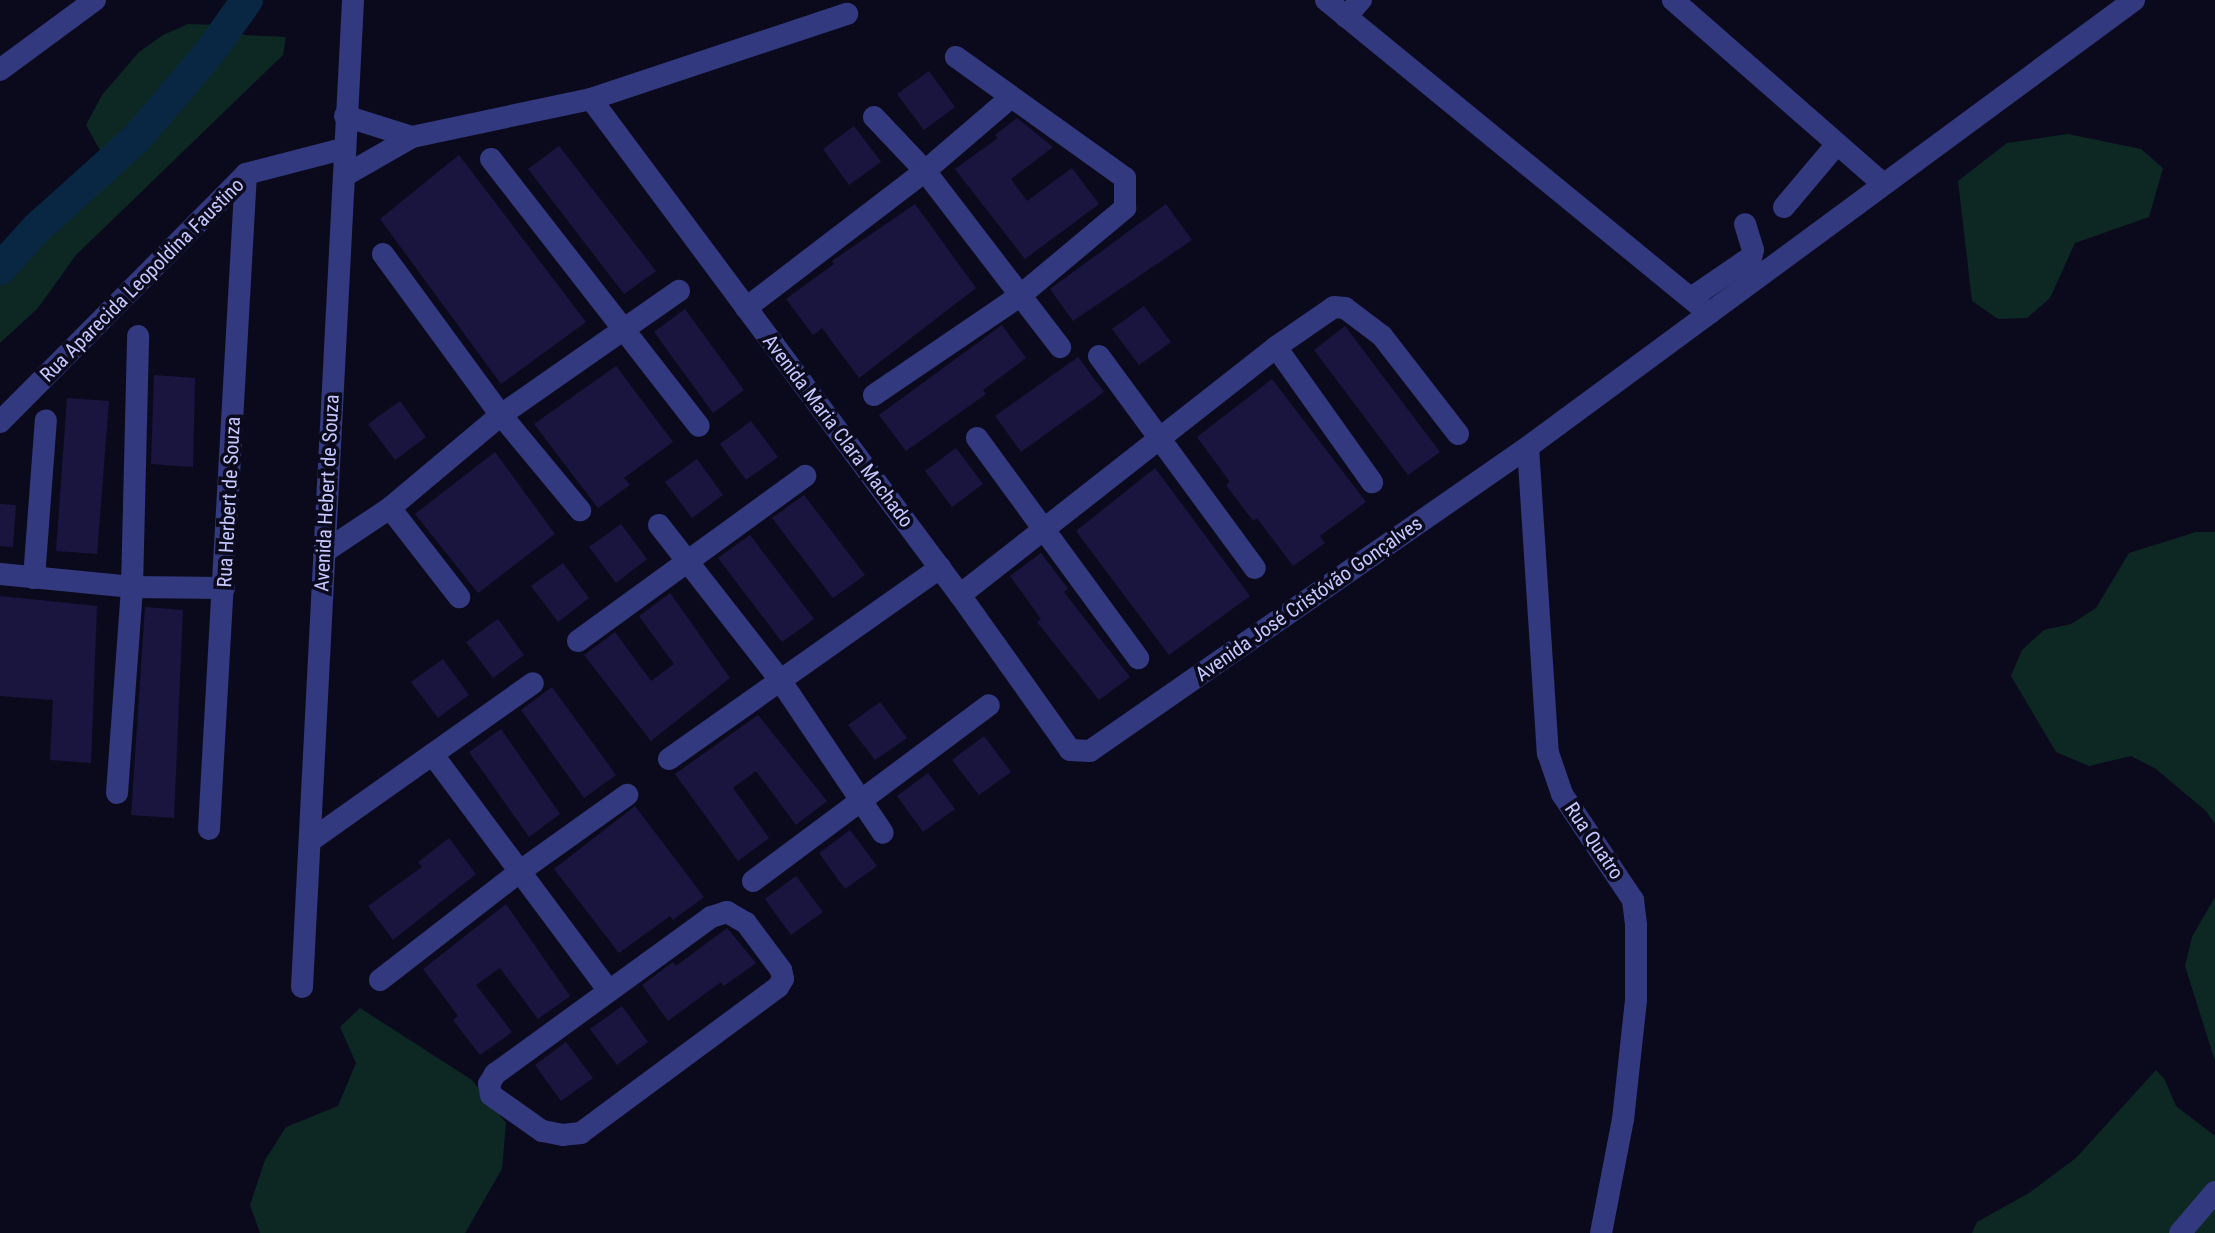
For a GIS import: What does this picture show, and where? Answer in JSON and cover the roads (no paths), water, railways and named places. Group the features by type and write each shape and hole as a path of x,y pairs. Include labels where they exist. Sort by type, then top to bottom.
{"street":[{"path":"0,70 95,0"},
{"path":"1326,0 1354,8 1709,313"},
{"path":"1673,0 1883,184"},
{"name":"Avenida José Cristóvão Gonçalves","path":"1090,751 1528,447 2134,0"},
{"name":"Avenida Hebert de Souza","path":"302,987 352,11"},
{"path":"344,176 412,137 591,99 847,14"},
{"path":"874,395 1021,295 1125,208 1125,178 1009,99 956,57"},
{"name":"Avenida Maria Clara Machado","path":"591,99 960,595 1070,750 1090,751"},
{"path":"746,308 925,171 1009,99"},
{"path":"345,116 412,137"},
{"path":"874,117 925,171 1060,347"},
{"path":"1784,207 1837,144"},
{"name":"Rua Aparecida Leopoldina Faustino","path":"0,422 246,174 343,149"},
{"path":"491,159 621,330 699,426"},
{"name":"Rua Herbert de Souza","path":"209,829 246,174"},
{"path":"1691,298 1751,257 1753,250 1745,224"},
{"path":"383,254 501,415 580,510"},
{"path":"324,552 390,508 501,415 679,291"},
{"path":"960,595 1276,347 1334,307 1345,308 1382,336 1458,434"},
{"path":"117,793 132,587 138,336"},
{"path":"1276,347 1372,482"},
{"path":"1099,356 1161,436 1255,568"},
{"path":"34,578 46,420"},
{"path":"977,438 1138,658"},
{"name":"Rua Quatro","path":"1528,447 1548,753 1562,794 1633,900 1636,925 1636,1000 1623,1119 1601,1233"},
{"path":"578,641 805,476"},
{"path":"390,508 459,597"},
{"path":"659,525 780,680 883,833"},
{"path":"669,759 940,568"},
{"path":"0,574 132,587 224,588"},
{"path":"310,841 533,683"},
{"path":"753,881 989,705"},
{"path":"433,755 608,990"},
{"path":"380,980 519,872 627,795"},
{"path":"727,912 746,923 781,970 783,979 778,987 581,1133 563,1135 542,1131 491,1095 489,1084 495,1074 608,990 711,917 727,912"},
{"path":"2180,1233 2215,1192"}],"waterway":[{"path":"0,269 36,229 136,139 210,52 247,0"}]}
